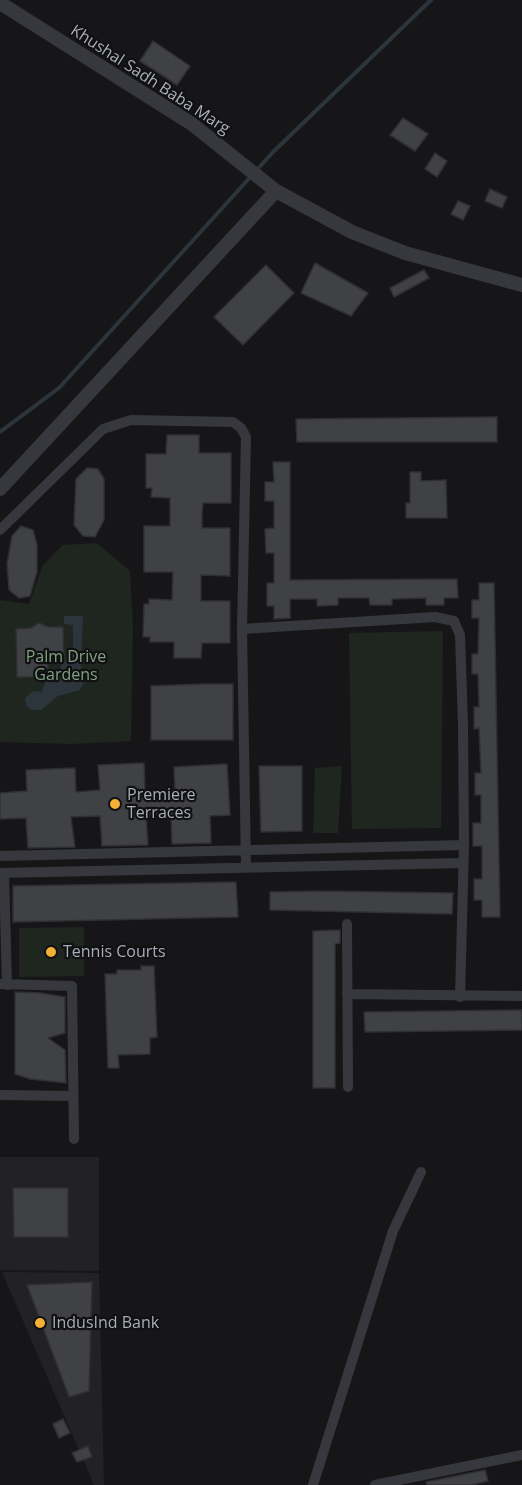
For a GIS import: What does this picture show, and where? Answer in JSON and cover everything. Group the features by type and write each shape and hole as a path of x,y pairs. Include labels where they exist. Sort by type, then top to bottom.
{"street":[{"name":"Khushal Sadh Baba Marg","path":"0,3 192,124 276,191 352,232 405,253 522,285"},
{"path":"0,489 276,191"},
{"path":"0,530 103,429 131,420 233,422 242,428 246,437 242,629 246,867"},
{"path":"242,629 435,617 454,621 460,634 464,845 460,997"},
{"path":"0,856 464,845"},
{"path":"74,1139 71,1096 72,986 3,985 2,873 464,863"},
{"path":"347,924 348,1087"},
{"path":"347,994 522,996"},
{"path":"0,1095 71,1096"},
{"path":"313,1485 393,1231 421,1172"},
{"path":"375,1485 522,1455"}],"shaded area":[{"path":"64,616 83,616 81,667 85,680 80,690 58,696 41,710 31,710 26,705 25,698 33,691 41,692 47,680 58,675 62,663 66,661 67,651 73,651 73,625 64,624"},
{"path":"0,1157 99,1157 99,1271 0,1270"},
{"path":"2,1272 99,1273 104,1485 94,1485"}],"green space":[{"name":"Palm Drive Gardens","path":"97,543 130,571 133,626 131,741 71,744 0,742 0,600 29,604 43,565 63,545"},
{"path":"443,631 441,828 352,829 349,633"},
{"path":"342,766 338,833 313,833 315,768"},
{"name":"Tennis Courts","path":"84,927 84,976 19,977 19,928"}],"building":[{"path":"153,41 190,66 177,85 140,61"},
{"path":"403,118 428,134 415,151 390,135"},
{"path":"435,153 447,161 437,177 425,169"},
{"path":"490,189 507,197 502,208 485,201"},
{"path":"458,201 470,206 463,220 451,214"},
{"path":"315,263 368,293 351,316 301,293"},
{"path":"266,265 294,293 243,345 214,317"},
{"path":"424,270 429,278 394,297 390,288"},
{"path":"497,417 497,442 297,442 296,419"},
{"path":"167,435 199,435 199,453 231,453 231,503 203,503 202,514 202,528 230,528 230,576 201,575 201,601 230,601 230,643 202,643 201,658 174,658 174,642 150,642 150,637 143,637 144,604 149,604 149,599 172,600 173,572 144,572 144,526 170,526 170,498 151,497 152,488 146,488 146,454 166,454"},
{"path":"273,462 290,462 290,580 457,579 458,598 444,598 444,605 426,605 426,598 392,599 392,605 370,605 369,598 338,598 338,605 317,606 317,599 290,599 290,618 274,619 274,606 267,606 267,583 274,583 274,553 266,553 265,529 274,528 274,501 265,501 265,482 274,482"},
{"path":"87,468 98,469 104,479 104,520 95,537 83,536 74,525 76,479"},
{"path":"410,472 421,472 421,481 446,480 447,518 406,518 406,503 410,503"},
{"path":"21,526 33,530 37,545 37,572 30,596 19,598 9,590 7,564 12,536"},
{"path":"479,583 494,583 500,917 482,917 482,900 474,900 474,879 482,879 482,846 473,846 473,823 481,823 481,795 475,795 475,773 481,773 479,728 474,729 474,707 479,707 478,674 472,674 472,654 478,654 479,618 472,618 472,600 479,600"},
{"path":"39,623 48,627 63,627 64,661 48,661 48,677 17,677 16,629 31,628"},
{"path":"233,684 233,740 151,740 151,686"},
{"name":"Premiere Terraces","path":"144,763 145,792 175,790 174,767 227,764 230,815 210,816 211,843 172,844 171,815 146,816 148,845 102,846 100,816 71,817 75,847 28,848 26,818 0,819 0,793 27,791 26,770 75,768 76,792 100,790 98,765"},
{"path":"259,766 302,766 302,831 261,832"},
{"path":"236,882 238,917 13,922 13,886"},
{"path":"270,892 453,893 452,914 270,910"},
{"path":"340,930 340,943 335,944 335,1088 313,1088 313,931"},
{"path":"141,966 154,966 157,1037 150,1038 150,1054 118,1055 119,1068 108,1068 105,974 117,974 117,970 141,970"},
{"path":"15,992 65,997 65,1033 48,1038 65,1050 66,1083 30,1079 15,1074"},
{"path":"522,1010 522,1030 365,1032 364,1012"},
{"path":"13,1188 68,1188 68,1237 14,1237"},
{"path":"92,1282 89,1391 69,1397 27,1285"},
{"path":"63,1419 70,1433 59,1438 53,1424"},
{"path":"88,1446 92,1457 77,1462 72,1453"},
{"path":"485,1470 488,1481 472,1485 427,1485 426,1482"}],"waterway":[{"path":"0,432 59,388 274,151 431,0"}],"place":[{"name":"Premiere Terraces","path":"115,804"},
{"name":"Tennis Courts","path":"51,952"},
{"name":"IndusInd Bank","path":"40,1323"}]}
